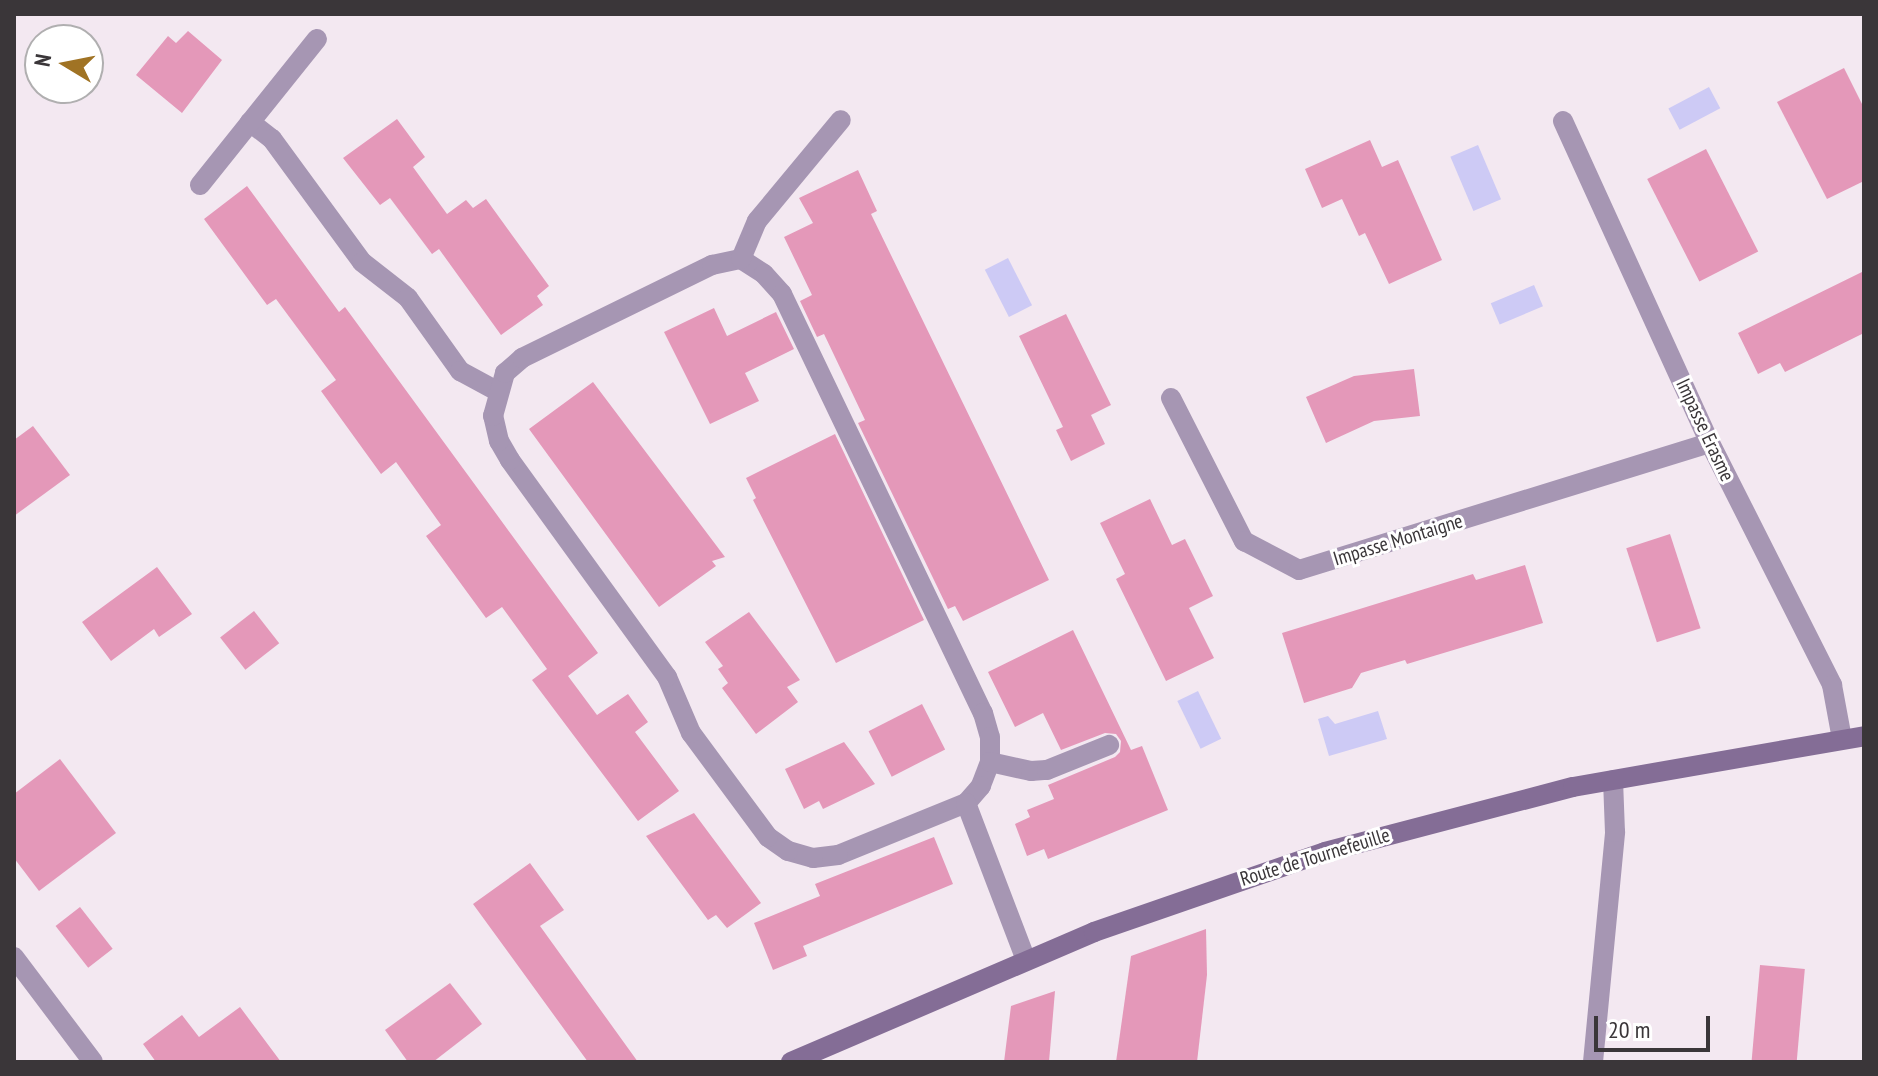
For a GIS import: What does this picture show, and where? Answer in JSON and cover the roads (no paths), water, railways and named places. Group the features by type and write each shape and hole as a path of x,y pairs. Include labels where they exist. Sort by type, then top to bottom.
{"street":[{"path":"200,185 317,39"},
{"path":"741,259 757,221 841,120"},
{"name":"Impasse Erasme","path":"1563,121 1710,443 1832,685 1842,739"},
{"path":"250,122 272,139 362,262 408,298 460,371 497,391"},
{"path":"741,259 764,274 782,294 983,713 990,737 990,762 981,786 966,803 838,855 813,858 788,851 768,837 691,733 667,677 510,460 499,441 493,416 497,391 505,373 522,358 712,265 741,259"},
{"name":"Impasse Montaigne","path":"1171,398 1244,541 1299,570 1710,443"},
{"name":"Route de Tournefeuille","path":"791,1062 1108,926 1325,852 1462,814 1613,780 1864,736"},
{"path":"990,762 1031,771 1047,770 1109,745"},
{"path":"1593,1062 1615,832 1613,780"},
{"path":"966,803 1026,960"},
{"path":"14,957 93,1062"}],"water":[{"path":"1709,87 1720,108 1680,130 1668,109"},
{"path":"1478,145 1501,199 1473,211 1450,157"},
{"path":"1008,258 1032,305 1009,317 985,270"},
{"path":"1534,285 1543,306 1500,325 1491,303"},
{"path":"1198,691 1221,739 1201,749 1177,701"},
{"path":"1378,711 1387,739 1329,756 1318,719 1328,716 1335,724"}]}
